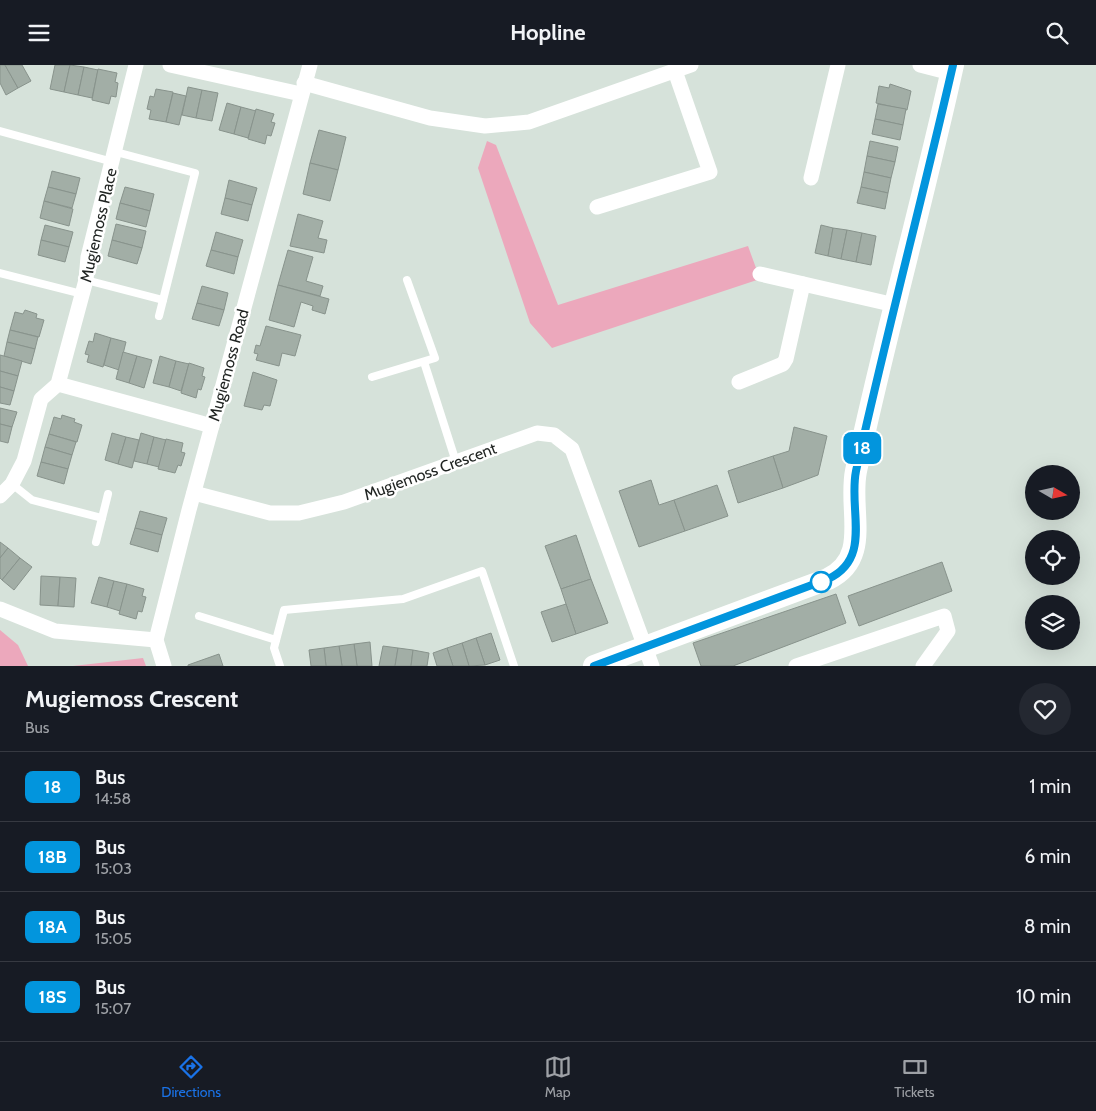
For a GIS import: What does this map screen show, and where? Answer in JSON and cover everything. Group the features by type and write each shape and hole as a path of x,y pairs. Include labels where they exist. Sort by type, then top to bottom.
{"street":[{"name":"Mugiemoss Place","path":"58,385 84,287 88,257 136,65"},
{"path":"170,65 197,68 303,89 430,118 484,126 529,122 691,65"},
{"name":"Mugiemoss Road","path":"156,640 310,65"},
{"path":"811,179 838,65"},
{"path":"594,666 648,657 840,574 849,565 854,549 856,472 952,69 920,65"},
{"path":"597,207 710,172 675,71"},
{"path":"760,274 895,305"},
{"path":"739,382 783,365 803,284"},
{"path":"0,497 12,484 24,461 41,399 58,385 212,426"},
{"name":"Mugiemoss Crescent","path":"194,493 270,513 299,513 344,502 537,433 554,435 567,443 572,449 588,487 648,657"},
{"path":"0,609 55,631 156,640 164,666"},
{"path":"796,666 944,616 948,631 923,666"}],"lane":[{"path":"0,131 195,173 159,316"},
{"path":"0,273 163,300"},
{"path":"372,377 435,358 407,280"},
{"path":"424,361 456,462"},
{"path":"12,484 32,500 102,518"},
{"path":"96,542 108,494"},
{"path":"280,666 274,648 284,610 403,599 482,571 514,666"},
{"path":"198,616 276,640"}],"shaded area":[{"path":"487,141 496,145 558,305 748,246 760,279 552,348 530,323 478,168"},
{"path":"0,630 18,645 28,666 0,666"},
{"path":"143,658 146,666 73,666"}],"building":[{"path":"0,65 5,65 18,88 6,95 0,83"},
{"path":"5,65 22,65 31,81 18,88"},
{"path":"55,65 70,65 64,92 50,89"},
{"path":"70,65 84,67 78,95 64,92"},
{"path":"84,67 98,70 92,98 78,95"},
{"path":"98,69 117,73 115,82 118,83 116,97 111,96 109,104 92,100"},
{"path":"890,84 911,91 907,110 876,103 879,86 889,88"},
{"path":"188,87 202,90 196,118 182,115"},
{"path":"156,89 173,92 166,122 149,119 151,110 147,109 150,96 154,97"},
{"path":"202,90 218,93 212,121 196,118"},
{"path":"173,93 186,96 179,125 166,122"},
{"path":"227,103 241,107 234,134 219,130"},
{"path":"878,104 906,109 903,125 875,119"},
{"path":"241,107 256,111 248,138 234,134"},
{"path":"256,109 274,114 271,122 275,123 271,136 267,135 265,144 248,139"},
{"path":"875,119 903,125 900,140 872,134"},
{"path":"319,130 346,137 338,170 310,163"},
{"path":"870,141 898,147 895,162 867,156"},
{"path":"867,156 895,162 891,178 864,172"},
{"path":"310,163 338,170 330,201 303,194"},
{"path":"52,171 80,178 76,194 48,187"},
{"path":"864,172 891,178 888,193 861,187"},
{"path":"229,180 257,188 252,205 225,198"},
{"path":"48,187 76,194 72,208 44,201"},
{"path":"125,187 154,194 150,211 120,203"},
{"path":"861,187 888,193 885,209 857,203"},
{"path":"225,198 252,205 248,221 221,214"},
{"path":"44,201 73,209 69,226 40,218"},
{"path":"120,203 150,211 146,227 116,219"},
{"path":"298,214 323,221 318,238 327,240 324,253 290,246"},
{"path":"116,224 146,231 142,248 112,240"},
{"path":"45,225 73,232 69,247 41,240"},
{"path":"821,225 833,228 828,256 815,253"},
{"path":"833,228 847,230 841,259 828,256"},
{"path":"847,230 862,233 856,262 841,259"},
{"path":"216,232 243,240 238,257 211,250"},
{"path":"862,233 876,236 871,265 856,262"},
{"path":"41,240 69,247 65,262 38,255"},
{"path":"112,240 142,248 137,264 108,256"},
{"path":"211,250 238,257 234,274 206,266"},
{"path":"288,250 313,257 306,281 323,286 320,296 278,285"},
{"path":"278,285 329,299 325,314 312,310 313,306 301,302 294,327 269,320"},
{"path":"202,286 228,293 224,310 197,303"},
{"path":"197,303 224,310 219,326 192,319"},
{"path":"25,310 37,314 36,318 44,320 39,337 10,330 15,312 23,314"},
{"path":"266,326 301,335 295,356 282,353 279,366 256,360 258,354 254,353 256,345 260,346"},
{"path":"10,330 38,337 35,349 7,342"},
{"path":"95,333 111,338 103,367 87,362 89,355 85,354 89,341 93,342"},
{"path":"111,338 126,342 119,370 104,365"},
{"path":"7,342 35,349 31,364 4,356"},
{"path":"123,352 137,356 129,383 116,379"},
{"path":"0,355 22,361 18,376 0,371"},
{"path":"137,356 152,360 144,388 129,383"},
{"path":"160,356 176,361 169,387 153,383"},
{"path":"176,361 189,364 181,391 169,387"},
{"path":"189,363 204,368 202,376 205,377 201,390 198,389 196,398 181,393"},
{"path":"0,371 18,376 14,391 0,387"},
{"path":"253,372 277,380 270,406 264,405 262,410 244,406"},
{"path":"0,387 14,391 10,405 0,403"},
{"path":"0,408 17,412 12,427 0,424"},
{"path":"62,415 75,419 74,422 82,425 77,442 49,434 54,417 61,419"},
{"path":"0,424 12,427 8,443 0,441"},
{"path":"794,427 827,436 818,475 783,488 773,456 789,451"},
{"path":"112,433 126,437 118,464 105,460"},
{"path":"141,433 154,437 147,464 134,461"},
{"path":"49,434 76,442 72,455 45,447"},
{"path":"126,437 139,440 132,468 118,464"},
{"path":"154,437 166,440 159,467 147,464"},
{"path":"166,439 183,443 181,452 185,453 181,466 178,465 175,473 158,469"},
{"path":"45,447 72,455 68,469 41,462"},
{"path":"773,456 783,488 738,503 728,471"},
{"path":"41,462 68,469 64,484 37,476"},
{"path":"651,480 659,505 674,500 685,531 639,547 619,491"},
{"path":"717,485 728,516 685,531 674,500"},
{"path":"140,511 167,518 162,535 135,528"},
{"path":"135,528 162,535 158,552 130,544"},
{"path":"576,535 591,579 561,589 545,546"},
{"path":"0,542 8,548 0,558"},
{"path":"8,548 20,558 2,580 0,578 0,558"},
{"path":"20,558 32,567 14,590 2,580"},
{"path":"942,562 952,591 859,626 848,596"},
{"path":"41,576 60,577 58,606 40,605"},
{"path":"60,577 76,578 74,607 58,606"},
{"path":"99,577 114,581 107,607 91,603"},
{"path":"591,579 608,623 576,634 561,589"},
{"path":"114,581 127,584 120,611 107,607"},
{"path":"127,584 144,589 142,596 146,597 142,612 138,611 136,619 119,614"},
{"path":"836,594 846,623 733,666 701,666 693,643"},
{"path":"566,604 576,634 552,642 541,612"},
{"path":"491,633 500,660 485,665 476,638"},
{"path":"476,638 485,665 469,666 462,643"},
{"path":"370,642 372,666 357,666 354,644"},
{"path":"462,643 469,666 453,666 447,648"},
{"path":"354,644 357,666 342,666 339,646"},
{"path":"339,646 342,666 326,666 324,648"},
{"path":"383,646 398,648 395,666 379,666"},
{"path":"324,648 326,666 311,666 309,650"},
{"path":"398,648 413,650 411,666 395,666"},
{"path":"447,648 453,666 437,666 433,653"},
{"path":"413,650 429,653 427,666 411,666"},
{"path":"219,654 223,666 188,666 188,665"}],"bus line":[{"name":"18","path":"594,666 828,579 840,574 849,565 854,549 854,486 856,472 953,65"}]}
